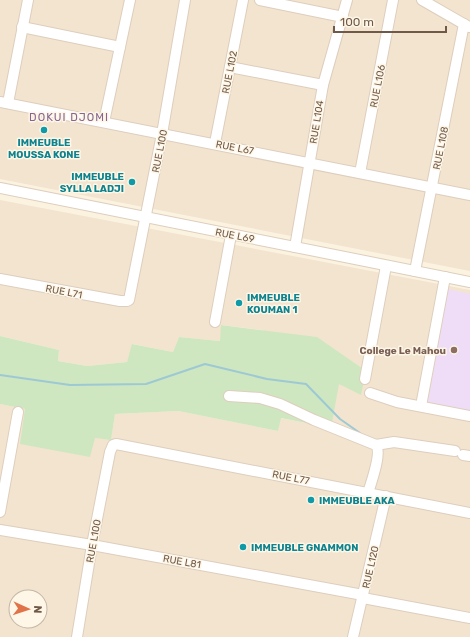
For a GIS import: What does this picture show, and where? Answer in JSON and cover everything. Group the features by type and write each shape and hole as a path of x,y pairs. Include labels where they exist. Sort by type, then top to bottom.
{"street":[{"path":"4,102 28,0"},
{"path":"104,122 130,0"},
{"name":"RUE L100","path":"127,301 131,295 146,218 185,0"},
{"name":"RUE L102","path":"215,143 243,0"},
{"path":"260,0 343,17"},
{"name":"RUE L104","path":"295,247 323,85 347,0"},
{"name":"RUE L106","path":"360,173 393,0"},
{"path":"422,0 467,26"},
{"name":"RUE L108","path":"415,271 467,26"},
{"path":"22,27 120,47"},
{"path":"230,67 323,85"},
{"name":"RUE L67","path":"4,102 470,195"},
{"name":"RUE L69","path":"0,188 470,282"},
{"path":"215,322 231,235"},
{"path":"364,380 386,266"},
{"path":"421,406 445,277"},
{"name":"RUE L71","path":"0,279 120,302 127,301"},
{"path":"370,394 397,402 470,416"},
{"path":"229,396 260,398 280,404 314,420 376,445 394,442 463,454"},
{"path":"0,512 18,412"},
{"name":"RUE L77","path":"113,445 120,444 470,512"},
{"name":"RUE L100","path":"77,637 92,545 110,452 113,445"},
{"path":"368,492 378,455 378,448 376,445"},
{"name":"RUE L120","path":"353,637 386,496"},
{"name":"RUE L81","path":"0,530 92,545 363,596 470,618"}],"shaded area":[{"path":"0,0 470,0 470,271 0,179"},
{"path":"0,200 470,290 470,637 0,637 0,404 25,409 95,438 111,439 115,414 178,411 278,431 280,418 331,428 262,330 222,325 220,341 179,337 173,352 133,344 127,362 87,366 58,361 59,350 0,336"},
{"name":"College Le Mahou","path":"448,289 470,294 470,414 427,406"}],"green space":[{"path":"221,325 317,337 366,371 361,395 339,384 331,428 281,418 278,431 178,411 115,414 111,440 95,438 90,457 20,444 25,409 0,404 0,336 59,350 58,361 87,366 127,362 132,344 173,352 179,337 220,341"}],"waterway":[{"path":"0,375 70,385 146,384 205,364 267,379 306,384 340,419 360,433"}],"place":[{"name":"IMMEUBLE MOUSSA KONE","path":"44,130"},
{"name":"IMMEUBLE SYLLA LADJI","path":"132,182"},
{"name":"IMMEUBLE KOUMAN 1","path":"239,303"},
{"name":"College Le Mahou","path":"454,350"},
{"name":"IMMEUBLE AKA","path":"311,500"},
{"name":"IMMEUBLE GNAMMON","path":"243,547"}],"district":[{"name":"DOKUI DJOMI","path":"69,117"}]}
